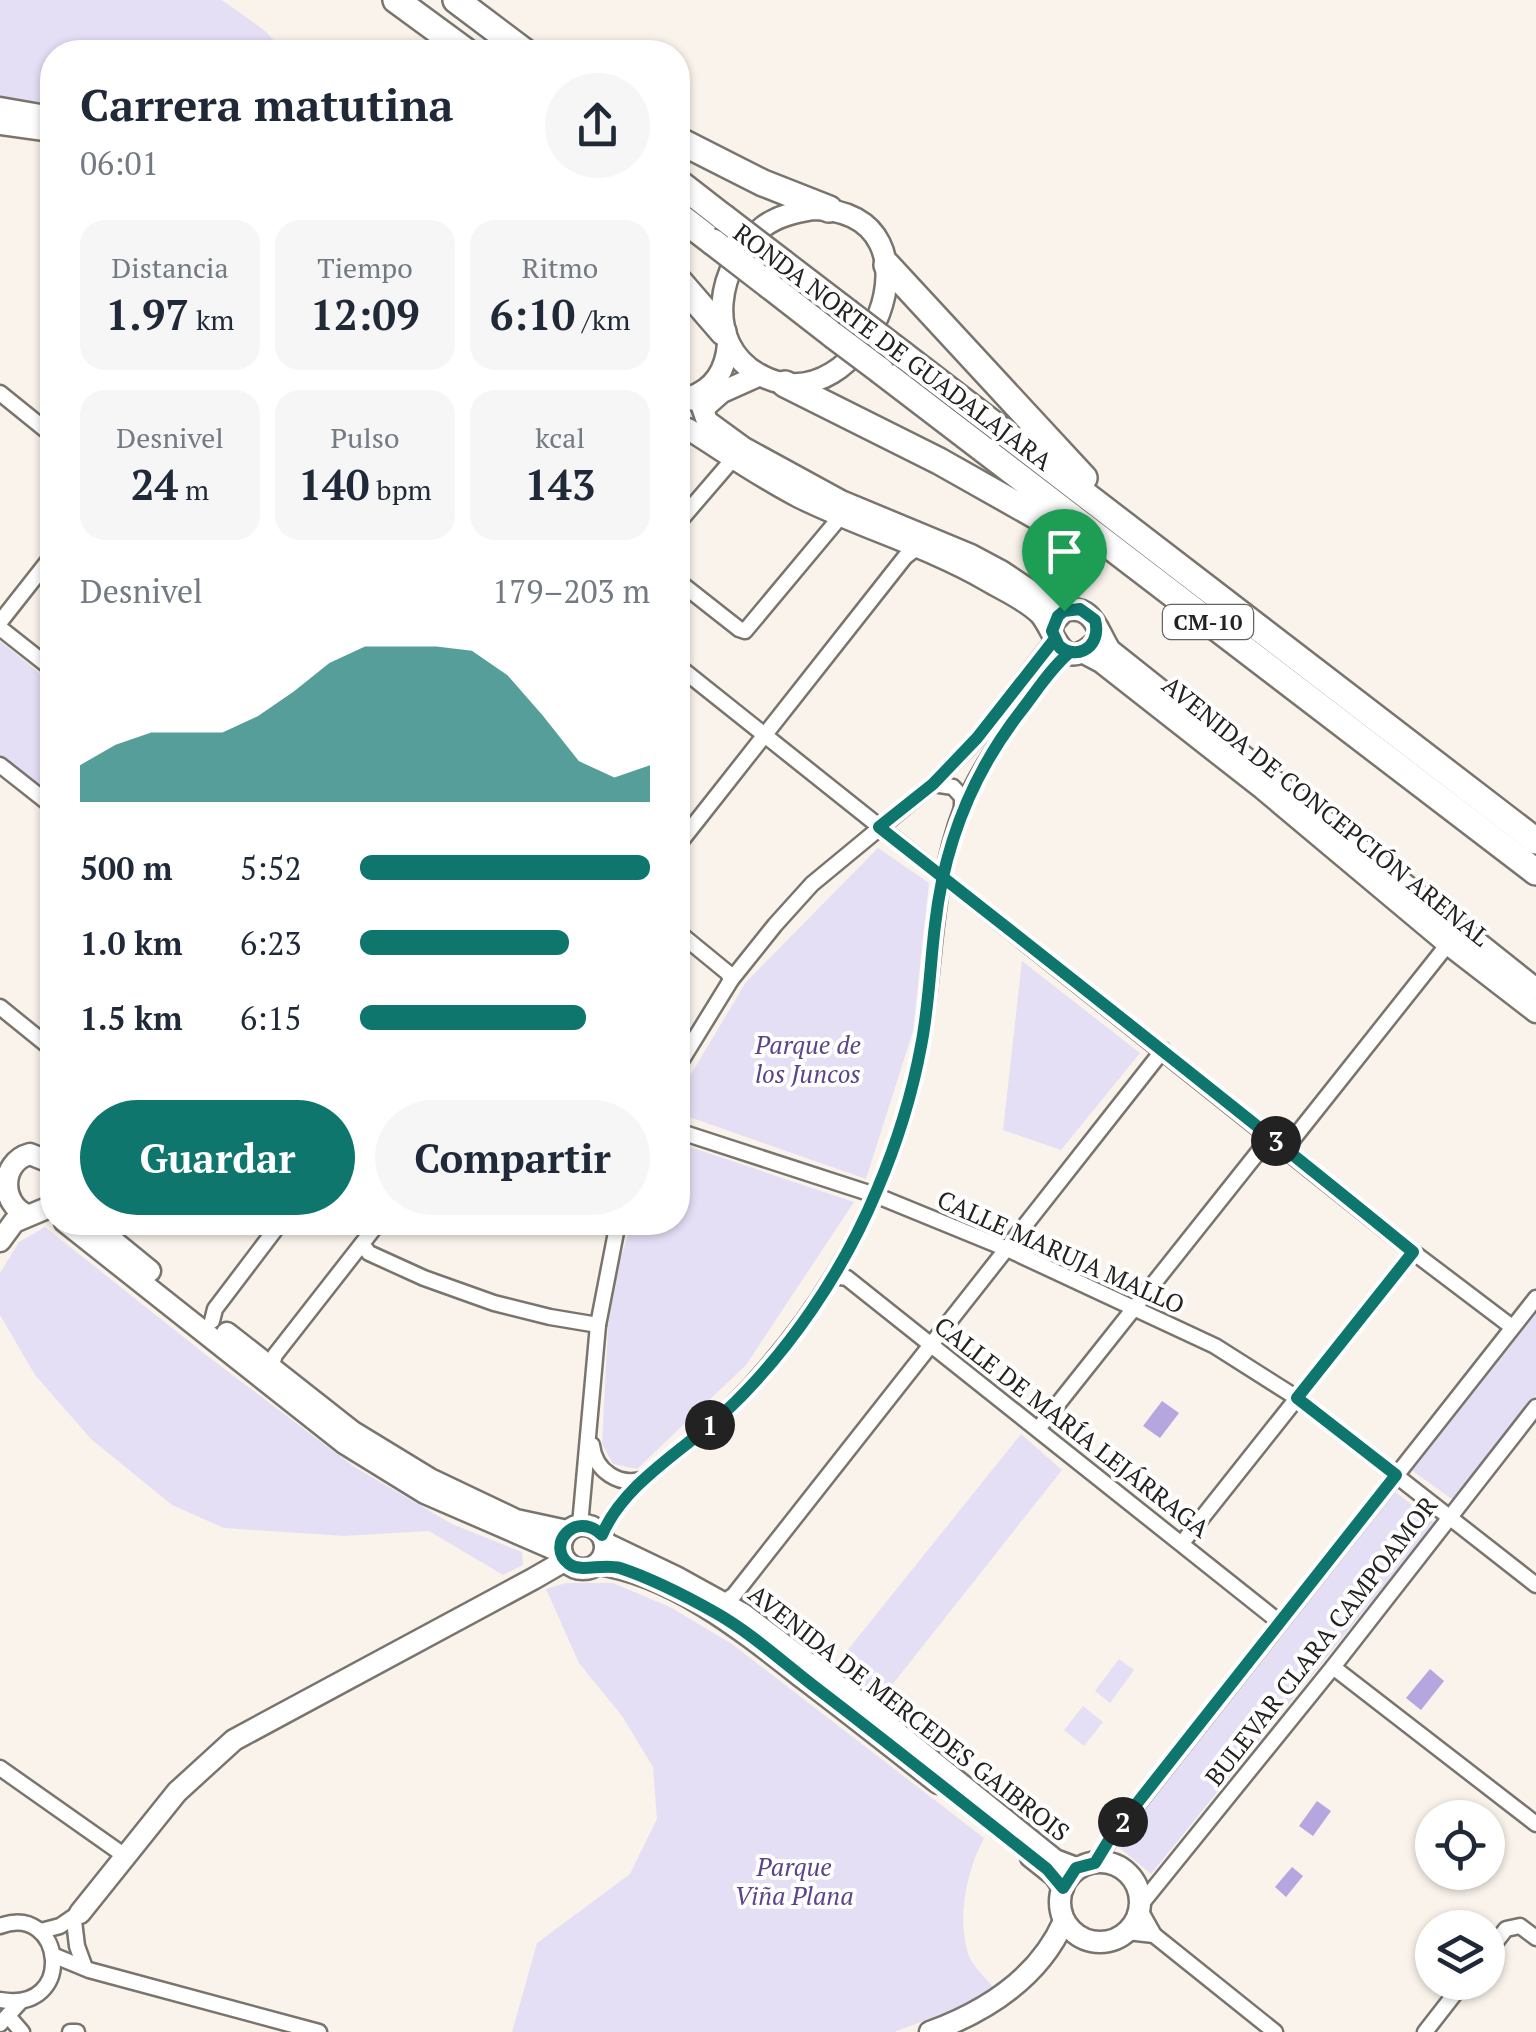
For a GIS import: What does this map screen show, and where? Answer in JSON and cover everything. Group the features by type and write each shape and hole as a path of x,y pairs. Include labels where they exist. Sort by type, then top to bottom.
{"highway":[{"path":"388,0 432,40"},
{"path":"396,0 451,40"},
{"path":"439,0 492,40"},
{"path":"456,0 509,40"},
{"name":"CM-10","path":"690,146 829,209"},
{"name":"RONDA NORTE DE GUADALAJARA","path":"690,191 723,217 833,335 1536,872"},
{"name":"RONDA NORTE DE GUADALAJARA","path":"690,224 713,242 847,312 1536,841"},
{"name":"CM-10","path":"887,266 1084,477 1226,591 1290,651"},
{"name":"CM-10","path":"690,295 725,338"},
{"name":"CM-10","path":"785,384 1025,506 1175,609 1233,641"}],"street":[{"path":"0,108 40,115"},
{"path":"0,124 40,130"},
{"path":"690,405 726,364 722,300 726,283 746,247 763,227 781,218 813,208 829,209"},
{"name":"CM-10","path":"829,209 846,214 871,232 885,253 887,266"},
{"path":"785,384 805,385 827,378 859,347 884,306 887,266"},
{"name":"CM-10","path":"725,338 745,366 785,384"},
{"path":"690,407 760,375"},
{"path":"0,393 40,425"},
{"path":"690,410 744,448 807,484 971,555 1064,611"},
{"name":"AVENIDA DE CONCEPCIÓN ARENAL","path":"690,411 733,459 800,498 955,563 1038,612 1064,644 1101,662 1536,1012"},
{"path":"690,509 733,459"},
{"path":"690,590 746,631 841,516"},
{"path":"690,830 905,557 918,546"},
{"path":"40,572 0,625 40,659"},
{"path":"114,1235 212,1321 353,1432 430,1479 569,1546 588,1568 598,1564 614,1512 646,1479 728,1409 791,1338 834,1276 875,1195 903,1120 922,1044 942,877 962,808 983,764 1064,644 1058,616 1080,609 1090,614 1097,629 1091,647 1064,644"},
{"name":"AVENIDA DE CONCEPCIÓN ARENAL","path":"1097,629 1110,650 1536,989"},
{"path":"690,1047 731,980 812,884 933,784 1064,644"},
{"path":"690,676 1512,1327"},
{"path":"0,765 40,797"},
{"path":"933,784 953,787 962,797 962,808"},
{"path":"690,942 728,973 731,980"},
{"path":"1286,1148 1448,944"},
{"path":"0,1007 40,1039"},
{"path":"724,1602 734,1595 1162,1050"},
{"name":"CALLE MARUJA MALLO","path":"690,1135 875,1195 1007,1250 1245,1363 1297,1398 1536,1585"},
{"path":"1038,1429 1271,1136"},
{"path":"0,1148 40,1154"},
{"path":"40,1154 6,1168 1,1176 2,1205 40,1212"},
{"path":"0,1242 14,1222 40,1214"},
{"path":"81,1235 344,1443 425,1493 569,1546"},
{"path":"212,1321 215,1309 271,1235"},
{"path":"271,1367 275,1355 369,1235"},
{"path":"3,2020 21,2001 40,1992 52,1974 54,1954 77,1917 198,1769 254,1726 539,1576 569,1546 590,1434 598,1324 615,1235"},
{"path":"362,1244 386,1262 476,1297 550,1317 598,1324"},
{"path":"1182,1543 1413,1252"},
{"name":"CALLE DE MARÍA LEJÁRRAGA","path":"834,1276 847,1278 1278,1621"},
{"name":"BULEVAR CLARA CAMPOAMOR","path":"1086,1866 1536,1298"},
{"name":"BULEVAR CLARA CAMPOAMOR","path":"1141,1907 1536,1407"},
{"path":"590,1434 594,1458 606,1473 632,1482 646,1479"},
{"name":"AVENIDA DE MERCEDES GAIBROIS","path":"569,1546 594,1528 603,1539 724,1602 849,1694 1055,1860 1086,1866"},
{"name":"AVENIDA DE MERCEDES GAIBROIS","path":"598,1564 620,1568 670,1590 735,1626 1047,1869 1063,1888"},
{"path":"1333,1667 1536,1824"},
{"path":"0,1768 125,1856"},
{"path":"930,2032 964,2020 1002,1996 1048,1951 1064,1920 1063,1888 1086,1866 1106,1863 1125,1871 1137,1884 1141,1907 1154,1935 1275,2032"},
{"path":"1127,1932 1141,1907"},
{"path":"40,1931 77,1917"},
{"path":"77,1917 77,1946 87,1969"},
{"path":"1064,1920 1084,1940"},
{"path":"0,1926 22,1923 40,1931 54,1954 87,1969 319,2032"},
{"path":"1505,1930 1520,1926 1536,1938"},
{"path":"966,2032 1011,2006 1069,1948 1084,1940 1104,1942 1127,1932 1154,1935"},
{"path":"52,1974 87,1969"},
{"path":"3,2020 1,2000 21,2001"},
{"path":"1425,2032 1450,2000"},
{"path":"3,2020 22,2032"}],"green space":[{"path":"0,0 222,0 274,40 40,40 40,104 0,98"},
{"path":"0,641 40,673 40,791 0,759"},
{"name":"Parque de los Juncos","path":"878,848 929,883 913,1031 866,1179 690,1117 690,1076 746,982"},
{"path":"1022,961 1140,1053 1061,1150 1003,1130"},
{"path":"690,1147 854,1202 746,1365 637,1469 613,1464 602,1444 610,1290 628,1235 690,1235"},
{"path":"40,1230 40,1235 55,1235 353,1466 452,1524 522,1552 523,1565 503,1575 429,1531 344,1536 224,1528 172,1505 91,1439 35,1375 0,1315 0,1273 19,1242"},
{"path":"1536,1312 1536,1395 1453,1500 1410,1469"},
{"path":"1021,1434 1062,1470 877,1704 834,1667"},
{"path":"1393,1490 1435,1523 1151,1874 1115,1844"},
{"name":"Parque Viña Plana","path":"566,1583 613,1583 670,1607 732,1644 984,1838 968,1880 963,1927 971,1960 994,1988 964,2006 894,2032 512,2032 537,1943 630,1874 657,1819 653,1767 622,1716 579,1663 546,1589"},
{"path":"1119,1659 1134,1670 1110,1703 1095,1691"},
{"path":"1083,1706 1103,1722 1084,1746 1064,1730"}],"shaded area":[{"path":"1162,1401 1179,1413 1160,1438 1143,1426"},
{"path":"1430,1669 1444,1681 1421,1710 1406,1698"},
{"path":"1317,1801 1331,1811 1313,1836 1299,1826"},
{"path":"1292,1867 1303,1876 1286,1897 1275,1887"}],"route":[{"path":"1064,611 1053,623 1052,631 1060,648 1069,653 983,764 962,808 942,877 922,1044 910,1097 893,1151 857,1234 834,1276 791,1338 728,1409 646,1479 614,1512 602,1535 590,1526 575,1526 564,1536 561,1547 563,1557 574,1566 588,1568 598,1564 620,1568 718,1614 1047,1869 1063,1888 1076,1868 1095,1863 1112,1835 1269,1632 1396,1475 1297,1398 1413,1252 1286,1148 942,877 879,827 933,784 977,738 1054,640 1060,648 1069,653 1091,647 1096,639 1095,620 1080,609 1064,611"}]}
